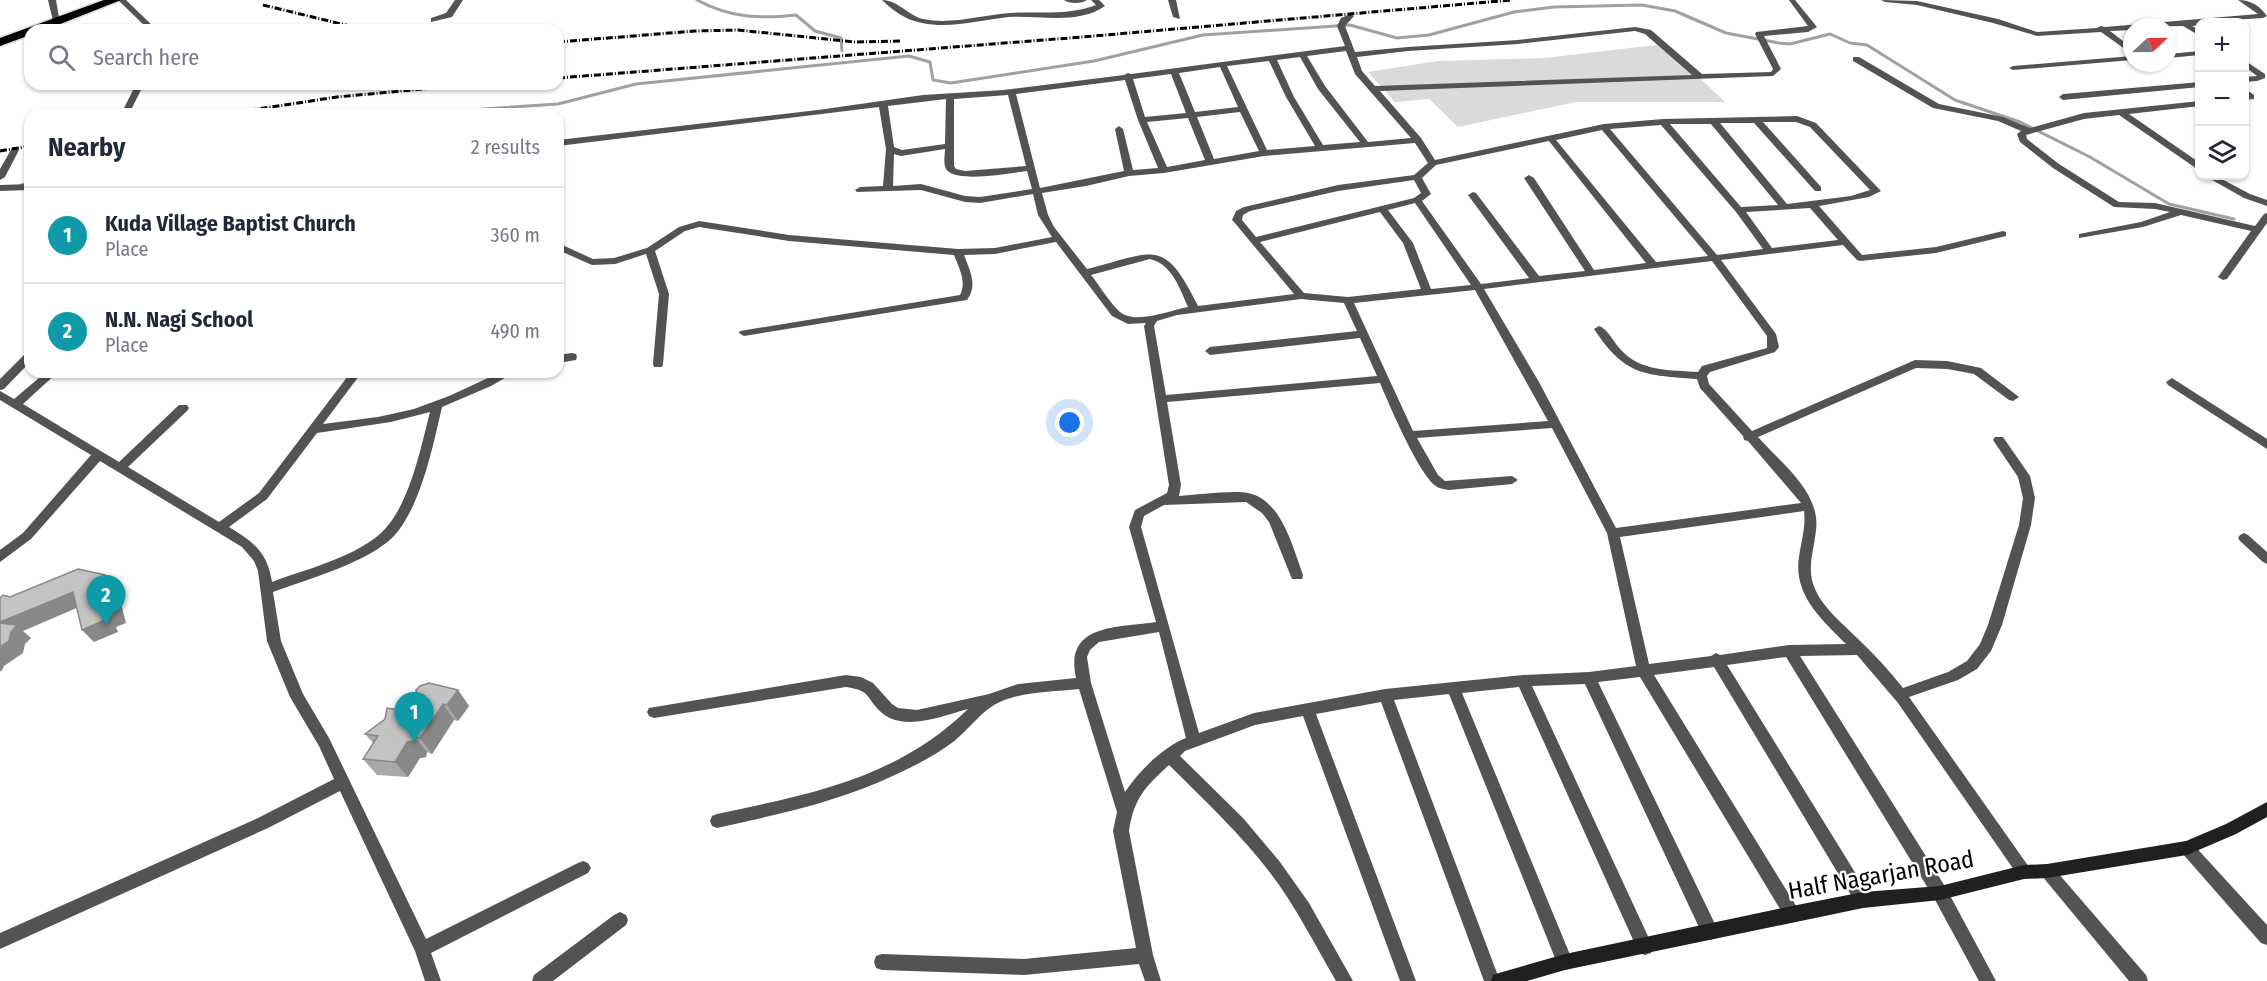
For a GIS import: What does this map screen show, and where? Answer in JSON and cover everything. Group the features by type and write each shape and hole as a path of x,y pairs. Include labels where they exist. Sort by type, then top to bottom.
{"highway":[{"path":"50,24 115,0"},
{"path":"0,42 24,34"}],"main road":[{"name":"Half Nagarjan Road","path":"1499,981 1565,963 1863,900 1940,893 2024,872 2047,871 2187,848 2265,813"}],"street":[{"path":"52,0 57,21"},
{"path":"122,0 147,24"},
{"path":"434,20 449,15 459,0"},
{"path":"886,0 909,17 953,22 1011,15 1073,13 1101,6 1095,0"},
{"path":"1068,0 1083,0"},
{"path":"1172,0 1177,17"},
{"path":"1885,0 1995,21 2029,33 2184,24 2263,16 2259,10 2242,0"},
{"path":"1929,0 1940,9"},
{"path":"1374,89 1777,72 1759,39 1763,32 1813,27 1792,1"},
{"path":"1350,16 1341,26 1358,72 1418,140 1433,164"},
{"path":"2184,24 2195,31"},
{"path":"2101,28 2123,45"},
{"path":"564,142 950,96 1011,92 1302,54 1518,42 1635,29 1648,32 1699,76"},
{"path":"2177,55 2195,53"},
{"path":"1302,54 1321,87 1365,143"},
{"path":"1272,58 1290,97 1320,147"},
{"path":"1856,59 1936,106 1992,117 2031,130"},
{"path":"2013,68 2123,59"},
{"path":"1222,66 1264,153"},
{"path":"2249,66 2262,76 2249,80"},
{"path":"1174,71 1211,163"},
{"path":"1128,75 1142,120 1164,170"},
{"path":"2063,97 2195,84"},
{"path":"2158,88 2182,105"},
{"path":"128,108 137,90"},
{"path":"1011,92 1045,220 1085,273 1122,318 1128,321 1153,320 1176,312 1301,296 1348,300 1478,287 1844,242"},
{"path":"950,96 949,166 958,174 1030,168"},
{"path":"2195,103 2084,116 2021,134 2023,140 2056,166 2117,205 2148,205 2256,229"},
{"path":"883,104 890,149 888,188"},
{"path":"1142,120 1244,109"},
{"path":"2120,111 2195,165"},
{"path":"1301,296 1237,220 1237,216 1242,211 1338,188 1417,177 1433,164 1604,128 1663,122 1797,118 1806,121 1866,178 1876,191 1863,197 1739,210"},
{"path":"1755,119 1818,189"},
{"path":"1713,120 1784,206"},
{"path":"1663,122 1739,210 1770,250"},
{"path":"1604,128 1714,257 1772,336 1774,347 1763,354 1706,369 1701,376"},
{"path":"1119,129 1129,173"},
{"path":"860,190 931,189 973,200 1264,153 1418,140"},
{"path":"1552,140 1653,265"},
{"path":"890,149 901,153 949,146"},
{"path":"0,177 15,150"},
{"path":"1255,240 1417,200 1426,194 1417,177"},
{"path":"1529,178 1591,273"},
{"path":"2217,180 2247,196 2267,203"},
{"path":"0,188 24,187"},
{"path":"1473,195 1536,280"},
{"path":"1417,200 1478,287 1556,424 1613,533 1644,671 1792,914"},
{"path":"1811,203 1860,258 1936,250 2003,234"},
{"path":"1382,208 1408,243 1427,291"},
{"path":"2082,236 2143,224 2181,212"},
{"path":"2223,277 2267,216"},
{"path":"564,249 585,260 603,263 650,250 682,229 699,224 789,238 958,252 995,251 1058,239"},
{"path":"650,250 664,294 658,364"},
{"path":"744,333 963,298 969,288 958,252"},
{"path":"1085,273 1157,256 1170,263 1195,310"},
{"path":"1348,300 1409,435 1434,478 1441,484 1449,486 1512,480"},
{"path":"1153,320 1149,326 1175,485 1173,495 1139,513 1135,519 1135,527 1194,740"},
{"path":"1599,329 1617,355 1637,369 1701,376"},
{"path":"1210,351 1362,334"},
{"path":"564,358 572,357"},
{"path":"0,386 24,362"},
{"path":"1749,437 1915,364 1956,366 1977,371 2013,397"},
{"path":"1701,376 1704,385 1800,491 1809,506 1811,524 1803,557 1803,573 1810,593 1901,694 2024,872"},
{"path":"15,404 46,378"},
{"path":"219,528 263,496 352,378"},
{"path":"312,430 378,421 437,405 499,378"},
{"path":"1162,399 1385,379"},
{"path":"2172,382 2267,445"},
{"path":"0,396 253,550 264,571 274,640 297,697 324,742 422,949 433,981"},
{"path":"266,589 377,543 397,525 405,512 431,433 437,405"},
{"path":"120,468 183,408"},
{"path":"1409,435 1556,424"},
{"path":"1901,694 1953,676 1972,665 1986,646 1995,625 2025,525 2029,498 2024,476 1999,440"},
{"path":"0,557 27,536 98,455"},
{"path":"1165,501 1246,497 1256,500 1272,515 1297,575"},
{"path":"1613,533 1809,506"},
{"path":"2244,538 2267,560"},
{"path":"1124,812 1084,683 1079,663 1080,652 1086,642 1096,637 1164,626"},
{"path":"1153,981 1144,955 1121,831 1124,812 1131,795 1142,780 1180,747 1194,740 1254,719 1385,695 1523,681 1589,678 1716,659 1789,651 1860,649"},
{"path":"1789,651 1940,893 1988,981"},
{"path":"1716,659 1863,900"},
{"path":"1589,678 1710,932"},
{"path":"654,712 846,681 863,684 894,714 917,716 1008,693 1084,683"},
{"path":"1523,681 1646,947"},
{"path":"1453,688 1565,963"},
{"path":"1385,695 1492,981"},
{"path":"717,821 833,794 870,780 925,753 948,737 984,704 996,697"},
{"path":"1307,708 1408,981"},
{"path":"1170,756 1227,811 1275,868 1292,890 1345,981"},
{"path":"0,941 263,823 342,782"},
{"path":"2187,848 2267,937"},
{"path":"422,949 583,868"},
{"path":"2047,871 2140,981"},
{"path":"540,981 620,920"},
{"path":"882,962 1024,974 1144,955"}],"shaded area":[{"path":"1664,44 1725,102 1576,102 1458,127 1429,99 1395,102 1368,72 1438,61 1544,58"}],"building":[{"path":"78,569 105,575 114,611 104,615 105,620 82,630 73,592 0,622 0,598 3,595 10,597"},
{"path":"0,623 17,625 11,632 9,641 0,647"},
{"path":"429,683 458,690 447,705 443,704 420,738 415,737 414,741 407,742 395,762 363,759 378,736 365,734 385,719 387,708 399,710 400,701 416,698 416,690"}],"waterway":[{"path":"697,0 709,6 745,16 796,15 815,31 841,38 842,51"},
{"path":"498,108 558,104 636,84 909,56 930,62 933,80 951,83 1094,61 1203,35 1350,25 1397,38 1429,35 1514,12 1554,7 1642,5 1675,11 1726,33 1779,43 1790,44 1830,34 1850,43 1867,45 1955,100 2020,122 2090,157 2169,204 2234,219"}],"railway":[{"path":"564,78 1082,37 1512,0"},
{"path":"263,5 341,24"},
{"path":"564,42 695,31 738,30 855,42 900,41"},
{"path":"265,108 337,97 412,90"},
{"path":"0,151 24,147"}],"place":[{"name":"N.N. Nagi School","path":"106,625"},
{"name":"Kuda Village Baptist Church","path":"414,742"}]}
